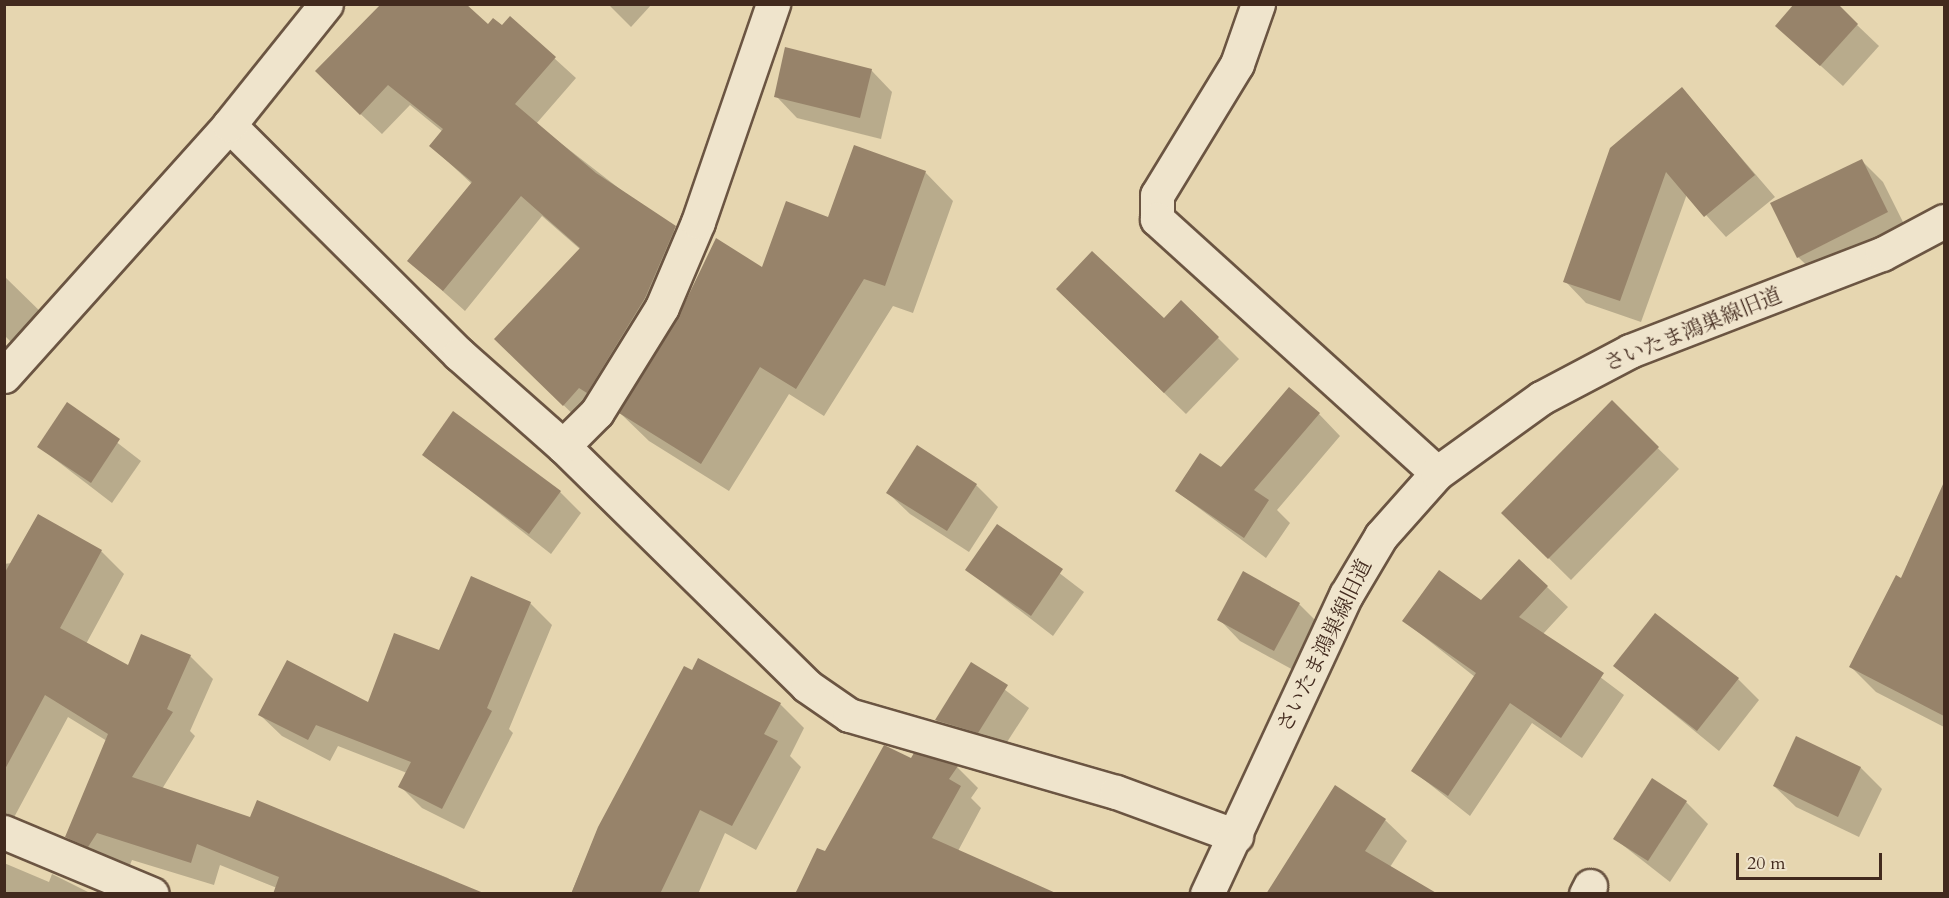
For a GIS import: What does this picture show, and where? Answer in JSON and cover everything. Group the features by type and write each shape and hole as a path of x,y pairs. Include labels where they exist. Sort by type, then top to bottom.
{"street":[{"path":"4,376 229,125 326,4"},
{"path":"1258,4 1237,64 1157,195 1157,219 1437,473"},
{"path":"562,446 597,412 662,307 764,10"},
{"path":"229,125 459,354 562,446 754,638 849,715 1116,792 1236,836"},
{"name":"さいたま鴻巣線旧道","path":"1207,894 1236,836 1346,595 1381,536 1437,473 1540,398 1630,351 1882,254 1944,221"},
{"path":"4,832 152,894"}],"building":[{"path":"381,4 466,4 488,24 493,18 502,25 510,16 556,57 515,104 596,173 676,226 645,298 587,393 579,388 563,406 494,339 580,248 521,196 443,291 407,261 472,182 429,146 443,129 388,85 360,115 315,71"},
{"path":"1794,4 1838,4 1858,24 1820,66 1775,26"},
{"path":"785,47 872,69 860,118 774,97"},
{"path":"1682,87 1755,175 1704,217 1666,172 1620,301 1563,282 1610,148"},
{"path":"854,145 926,171 885,286 864,279 796,389 760,367 701,464 619,413 678,317 716,238 762,267 786,201 828,217"},
{"path":"1862,159 1888,212 1797,258 1770,203"},
{"path":"1092,251 1164,318 1181,300 1219,337 1164,393 1056,289"},
{"path":"1289,387 1320,413 1254,490 1269,500 1244,538 1175,491 1200,453 1221,467"},
{"path":"1612,400 1659,447 1548,559 1501,513"},
{"path":"67,402 120,439 91,483 37,447"},
{"path":"453,411 561,491 529,534 422,455"},
{"path":"917,445 977,484 947,531 886,493"},
{"path":"1944,482 1944,716 1849,667 1896,575 1901,578"},
{"path":"38,514 102,550 60,628 128,665 141,634 191,655 167,709 173,712 132,777 250,817 257,800 486,894 273,894 279,877 197,844 191,863 97,833 88,847 65,837 108,734 45,695 4,771 4,574"},
{"path":"997,524 1063,569 1031,616 965,570"},
{"path":"1519,559 1548,586 1519,617 1604,673 1561,738 1510,703 1448,796 1411,771 1476,673 1402,621 1439,570 1481,600"},
{"path":"1243,571 1300,603 1274,651 1217,620"},
{"path":"471,576 531,602 487,708 492,711 442,809 398,787 411,762 316,725 308,740 258,715 287,660 368,702 394,633 439,650"},
{"path":"1655,613 1739,678 1697,731 1613,666"},
{"path":"698,658 781,703 764,734 778,741 732,826 700,810 660,894 571,894 598,827 684,666 692,670"},
{"path":"971,662 1008,685 978,733 935,720"},
{"path":"1796,736 1861,767 1838,817 1773,786"},
{"path":"884,745 911,758 914,753 958,766 949,779 961,786 932,838 1058,894 795,894 817,848 825,851"},
{"path":"1652,778 1687,801 1648,861 1613,839"},
{"path":"1335,785 1386,819 1365,851 1438,894 1266,894"}]}
